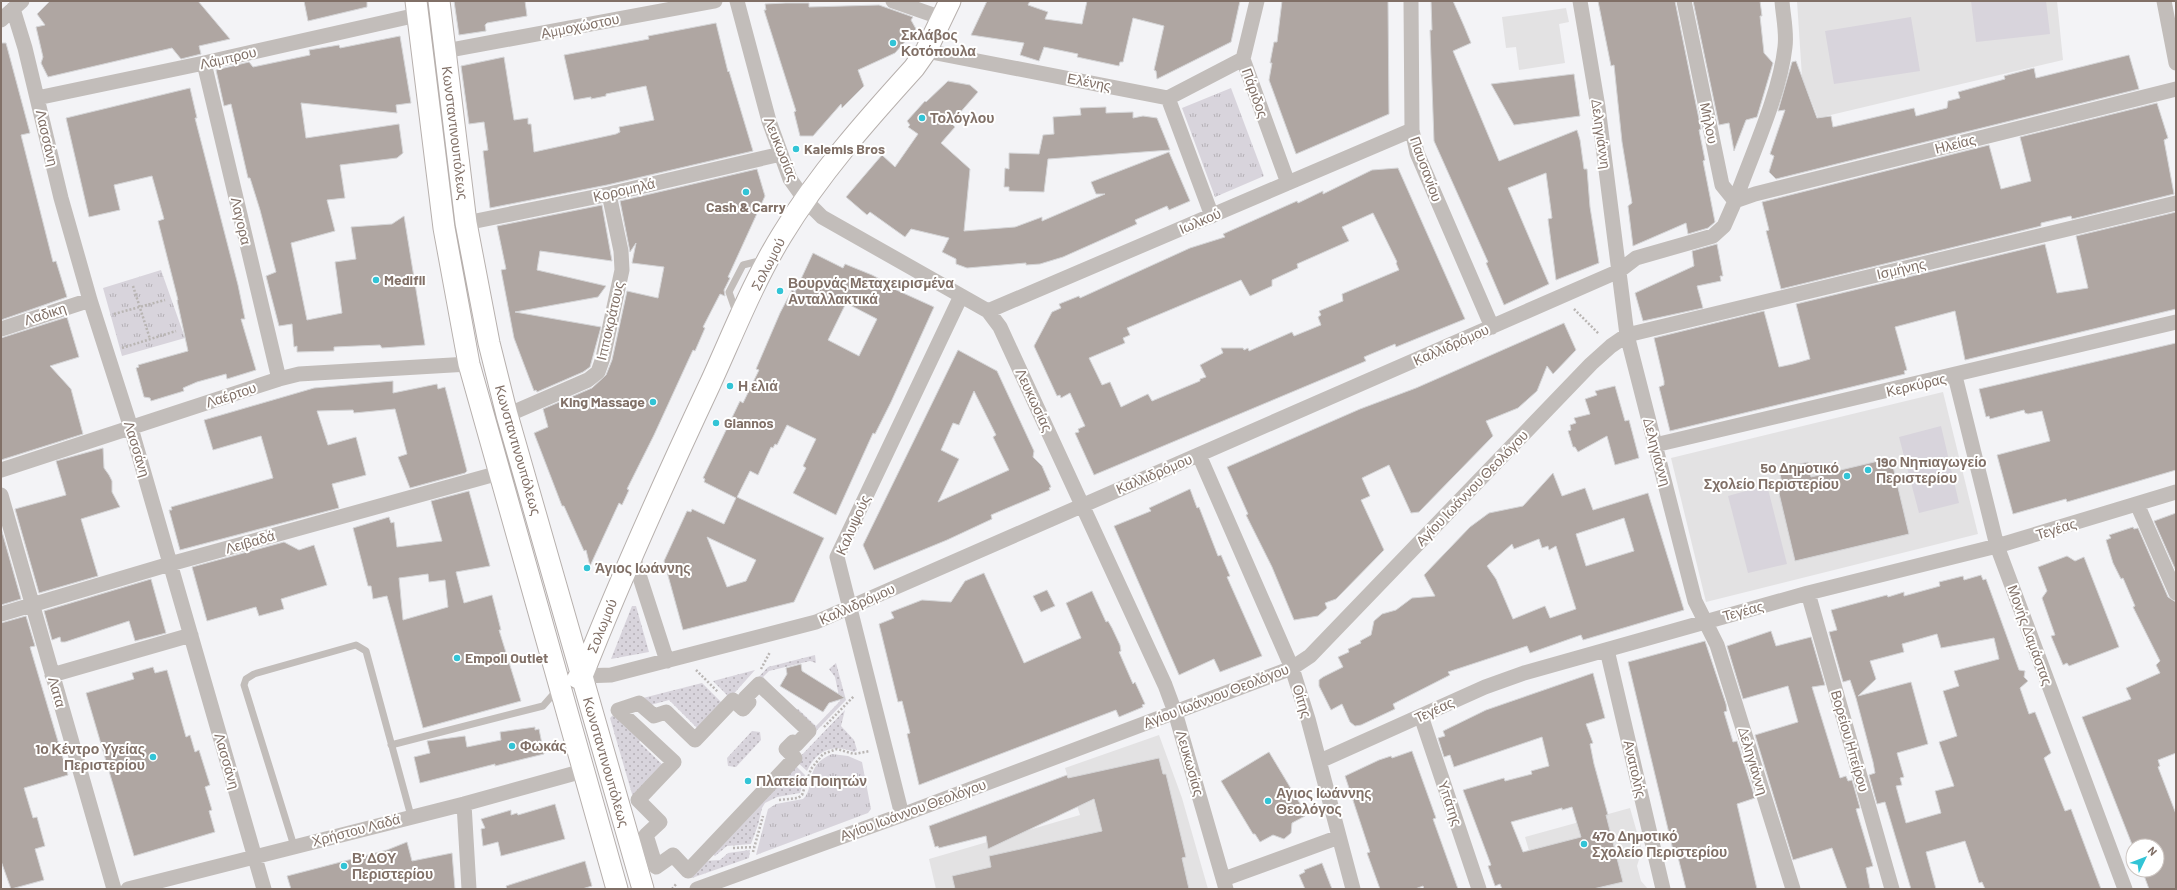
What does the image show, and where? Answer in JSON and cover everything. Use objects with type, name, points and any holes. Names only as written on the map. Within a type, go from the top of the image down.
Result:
[{"type":"main road","name":"Κωνσταντινουπόλεως","points":[[439,1],[466,223],[489,343],[507,415],[643,889]]},
{"type":"main road","name":"Κωνσταντινουπόλεως","points":[[416,8],[444,228],[469,364],[561,685],[617,889]]},
{"type":"main road","name":"Σολωμού","points":[[582,676],[633,556],[739,321],[769,259],[805,200],[831,164],[914,68],[926,51],[946,10]]},
{"type":"main road","points":[[561,685],[582,676]]},
{"type":"street","name":"Αμμοχώστου","points":[[445,51],[715,1]]},
{"type":"street","name":"Λευκωσίας","points":[[737,1],[769,121],[780,154],[790,178],[805,200],[822,216],[988,311],[1000,327],[1083,504],[1165,685],[1175,712],[1225,884]]},
{"type":"street","points":[[893,1],[946,10]]},
{"type":"street","name":"Πάριδος","points":[[1257,1],[1243,59],[1288,183]]},
{"type":"street","name":"Παυσανίου","points":[[1411,1],[1412,130],[1417,153],[1492,327]]},
{"type":"street","name":"Δεληγιάννη","points":[[1580,1],[1598,107],[1626,335],[1695,601],[1717,645],[1793,889]]},
{"type":"street","name":"Μήλου","points":[[1684,1],[1722,185],[1735,201]]},
{"type":"street","points":[[1735,201],[1782,68],[1786,46],[1782,1]]},
{"type":"street","points":[[2164,1],[2176,63]]},
{"type":"street","points":[[1,20],[17,5]]},
{"type":"street","name":"Λασσάνη","points":[[17,5],[61,198],[90,300],[131,428],[264,889]]},
{"type":"street","name":"Λάμπρου","points":[[38,98],[204,63],[416,8]]},
{"type":"street","name":"Ελένης","points":[[926,51],[1168,98]]},
{"type":"street","points":[[1212,216],[1168,98],[1243,59]]},
{"type":"street","name":"Λαγορα","points":[[204,63],[278,379]]},
{"type":"street","name":"Ηλείας","points":[[1735,201],[1755,194],[2176,89]]},
{"type":"street","name":"Ιωλκού","points":[[988,311],[1412,130]]},
{"type":"street","name":"Κορομηλά","points":[[466,223],[609,194],[780,154]]},
{"type":"street","name":"Ιπποκράτους","points":[[507,415],[588,380],[598,372],[603,358],[622,270],[621,251],[609,194]]},
{"type":"street","name":"Καλλιδρόμου","points":[[582,676],[611,675],[816,622],[1619,271],[1636,258],[1713,236],[1724,226],[1735,201]]},
{"type":"street","name":"Ισμήνης","points":[[1626,335],[2176,204]]},
{"type":"street","name":"Καλυψούς","points":[[902,815],[851,607],[837,557],[961,296]]},
{"type":"street","name":"Λαδικη","points":[[1,329],[90,300]]},
{"type":"street","name":"Κερκύρας","points":[[1655,445],[1954,376],[2176,322]]},
{"type":"street","name":"Αγίου Ιωάννου Θεολόγου","points":[[697,889],[902,815],[1292,668],[1310,656],[1610,346],[1626,335]]},
{"type":"street","name":"Λαέρτου","points":[[1,470],[278,379],[299,374],[469,364]]},
{"type":"street","name":"Μονής Δαμάστας","points":[[1954,376],[1997,546],[2125,889]]},
{"type":"street","name":"Οίτης","points":[[1199,455],[1292,668],[1320,761],[1353,889]]},
{"type":"street","name":"Λειβαδά","points":[[1,614],[170,564],[499,473]]},
{"type":"street","name":"Τεγέας","points":[[1320,761],[1505,679],[1705,621],[1997,546],[2176,492]]},
{"type":"street","name":"Λατα","points":[[1,495],[114,889]]},
{"type":"street","points":[[2137,504],[2176,593]]},
{"type":"street","points":[[633,556],[667,661]]},
{"type":"street","name":"Βορείου Ηπείρου","points":[[1808,594],[1892,889]]},
{"type":"street","points":[[52,674],[191,635]]},
{"type":"street","name":"Ανατολής","points":[[1607,650],[1663,889]]},
{"type":"street","points":[[759,684],[809,731],[796,745],[793,742],[786,749],[795,758],[688,871],[673,855],[656,866],[646,835],[660,822],[638,800],[674,762],[618,710],[639,703],[654,716],[666,712],[695,740],[730,704],[733,700],[743,709],[749,702],[746,698],[759,684]]},
{"type":"street","name":"Υπάτης","points":[[1421,716],[1479,889]]},
{"type":"street","name":"Χρήστου Λαδά","points":[[128,889],[411,816],[464,804],[584,771]]},
{"type":"street","points":[[464,804],[469,889]]},
{"type":"street","points":[[1225,884],[1339,837]]},
{"type":"lane","points":[[294,846],[244,685],[246,679],[254,674],[356,645],[366,651],[411,816]]},
{"type":"lane","points":[[391,745],[543,706],[561,685]]},
{"type":"path","points":[[133,286],[150,339]]},
{"type":"path","points":[[1561,296],[1610,346]]},
{"type":"path","points":[[114,314],[164,300]]},
{"type":"path","points":[[107,353],[176,331]]},
{"type":"path","points":[[683,657],[730,704]]},
{"type":"path","points":[[821,731],[869,679]]},
{"type":"path","points":[[777,800],[798,798],[802,795],[811,769],[818,760],[831,750],[837,749],[854,754],[886,747]]},
{"type":"path","points":[[757,867],[753,852],[764,812]]},
{"type":"shaded area","points":[[1797,1],[2057,1],[2063,60],[1818,118],[1802,77]]},
{"type":"shaded area","points":[[1566,8],[1569,22],[1559,24],[1565,63],[1519,70],[1516,47],[1506,48],[1502,17]]},
{"type":"shaded area","points":[[1943,392],[1978,534],[1706,602],[1671,458]]},
{"type":"shaded area","points":[[1159,735],[1182,798],[1208,889],[936,889],[929,859],[1080,815],[1065,768]]},
{"type":"shaded area","name":"47ο Δημοτικό Σχολείο Περιστερίου","points":[[1630,808],[1642,850],[1637,866],[1641,881],[1648,889],[1540,889],[1525,837]]},
{"type":"green space","points":[[1971,1],[2046,1],[2050,34],[1976,42]]},
{"type":"green space","points":[[1911,17],[1920,71],[1834,84],[1825,31]]},
{"type":"green space","points":[[1231,88],[1264,176],[1215,197],[1182,108]]},
{"type":"green space","points":[[161,270],[185,338],[122,356],[103,288]]},
{"type":"green space","points":[[1941,426],[1959,503],[1919,513],[1899,437]]},
{"type":"green space","points":[[1767,485],[1787,564],[1748,573],[1728,496]]},
{"type":"green space","points":[[632,606],[636,606],[649,652],[611,659]]},
{"type":"green space","points":[[815,655],[816,663],[810,661],[769,671],[763,677],[776,690],[772,694],[759,681],[736,701],[768,667]]},
{"type":"green space","points":[[836,663],[846,700],[793,755],[812,731],[794,713],[798,709],[816,726],[840,701],[835,677],[829,669]]},
{"type":"green space","points":[[755,670],[730,698],[713,681]]},
{"type":"green space","points":[[702,683],[724,705],[699,730],[669,700],[647,706],[639,699]]},
{"type":"green space","points":[[845,710],[841,726],[854,740],[857,750],[854,752],[839,748],[826,750],[815,758],[807,771],[796,761]]},
{"type":"green space","points":[[617,711],[644,737],[639,742],[666,768],[634,801],[610,718]]},
{"type":"green space","points":[[752,731],[760,732],[761,740],[736,767],[728,766],[727,758]]},
{"type":"green space","points":[[832,754],[848,756],[862,762],[871,809],[868,813],[756,855],[768,809],[776,804],[803,799],[809,789],[817,764]]},
{"type":"green space","points":[[794,764],[805,775],[800,793],[777,797],[765,803],[762,808],[751,844],[727,846],[715,856],[709,852]]},
{"type":"green space","points":[[750,850],[749,858],[692,878],[688,875],[702,861],[720,860],[728,853]]},
{"type":"building","points":[[50,1],[198,1],[230,39],[199,46],[201,54],[181,59],[172,48],[48,77],[41,63],[43,57],[36,27],[45,25],[37,14]]},
{"type":"building","points":[[304,1],[367,1],[367,7],[308,21]]},
{"type":"building","points":[[454,1],[525,1],[527,16],[487,23],[485,25],[486,31],[459,35]]},
{"type":"building","points":[[987,1],[1030,1],[1028,5],[1048,12],[1045,19],[1082,24],[1087,1],[1240,1],[1231,42],[1157,79],[1156,71],[1154,70],[1164,26],[1133,18],[1123,62],[1120,62],[1119,66],[1077,57],[1078,54],[1044,47],[1039,61],[1020,55],[1024,43],[971,35]]},
{"type":"building","points":[[1282,1],[1388,1],[1389,114],[1296,154],[1269,80],[1272,63],[1270,63],[1274,42],[1277,42]]},
{"type":"building","points":[[1431,1],[1453,1],[1464,26],[1471,43],[1453,51],[1499,161],[1577,130],[1584,169],[1587,169],[1590,207],[1599,263],[1556,280],[1548,219],[1552,218],[1546,173],[1508,188],[1549,284],[1504,305],[1486,263],[1488,262],[1434,141],[1430,30],[1432,30]]},
{"type":"building","points":[[1598,1],[1675,1],[1701,129],[1699,130],[1705,160],[1703,161],[1715,222],[1708,228],[1688,234],[1686,223],[1633,246],[1628,206],[1632,203],[1622,142],[1614,65],[1611,66]]},
{"type":"building","points":[[1693,1],[1760,1],[1764,53],[1773,63],[1757,117],[1746,120],[1734,151],[1729,123],[1719,125]]},
{"type":"building","points":[[809,3],[809,7],[879,5],[913,17],[911,20],[916,29],[895,53],[858,70],[864,86],[842,108],[841,104],[813,136],[800,136],[794,112],[796,111],[764,10],[766,10],[765,4]]},
{"type":"building","points":[[716,23],[728,72],[729,71],[753,151],[607,185],[490,208],[483,151],[488,150],[484,122],[469,124],[461,66],[504,57],[514,120],[528,118],[528,124],[531,124],[534,152],[616,134],[620,132],[619,127],[654,120],[646,86],[606,94],[606,96],[591,99],[591,97],[574,100],[564,55],[649,39],[648,36]]},
{"type":"building","points":[[400,36],[411,103],[396,105],[397,113],[301,103],[306,138],[399,124],[403,153],[397,158],[340,165],[345,198],[327,200],[335,231],[291,243],[307,320],[342,313],[335,262],[356,259],[351,227],[392,224],[404,216],[425,345],[382,348],[380,345],[334,347],[334,351],[297,352],[297,346],[294,347],[292,324],[279,326],[266,276],[276,272],[260,210],[250,178],[248,178],[231,104],[224,106],[216,70],[249,62],[253,67],[310,55],[309,50],[339,45],[340,48]]},
{"type":"building","points":[[1,43],[6,43],[30,133],[21,135],[53,262],[56,261],[67,297],[1,320]]},
{"type":"building","points":[[2129,55],[2139,89],[1776,179],[1769,172],[1774,156],[1770,154],[1785,110],[1778,111],[1792,62],[1796,61],[1817,118],[1831,116],[1833,127],[1914,108],[1916,116],[1947,108],[1948,101],[1960,98],[1958,92],[2005,79],[2004,76],[2034,68],[2036,78]]},
{"type":"building","points":[[1574,74],[1580,116],[1514,125],[1491,84]]},
{"type":"building","points":[[948,81],[970,85],[978,92],[951,123],[955,127],[941,143],[970,169],[964,231],[1015,227],[1042,217],[1042,221],[1105,194],[1096,194],[1091,182],[1169,152],[1190,201],[1169,210],[1167,206],[1135,220],[1137,224],[1063,257],[1040,264],[1026,265],[1026,263],[967,268],[956,264],[956,259],[942,252],[949,238],[911,229],[905,237],[870,212],[867,215],[846,197],[882,155],[895,167],[918,134],[908,127],[910,125],[907,121],[925,101],[926,102]]},
{"type":"building","points":[[190,88],[197,118],[195,118],[238,285],[245,319],[241,319],[256,370],[227,379],[226,374],[197,382],[183,388],[184,391],[151,401],[150,398],[144,397],[136,368],[139,367],[138,365],[188,351],[178,300],[158,221],[164,219],[152,176],[114,185],[120,210],[89,217],[66,118]]},
{"type":"building","points":[[2157,103],[2168,138],[2164,140],[2174,194],[2072,219],[2071,216],[2041,223],[2041,226],[1781,289],[1766,231],[1769,230],[1762,202],[1989,145],[2001,189],[2031,181],[2020,137]]},
{"type":"building","points":[[1106,107],[1106,113],[1133,112],[1133,118],[1143,116],[1157,118],[1170,150],[1048,159],[1044,192],[1009,191],[1009,187],[1004,187],[1005,168],[1009,169],[1009,153],[1039,154],[1043,135],[1054,134],[1053,117],[1081,115],[1080,108]]},
{"type":"building","points":[[1398,168],[1465,319],[1396,347],[1395,344],[1364,357],[1366,361],[1094,475],[1075,433],[1079,432],[1078,429],[1085,426],[1070,393],[1061,398],[1060,395],[1057,396],[1034,346],[1052,312],[1061,308],[1059,304],[1079,296],[1080,298],[1190,248],[1225,237],[1223,234],[1297,201],[1298,203],[1323,191],[1323,194],[1372,170]],"holes":[[[1373,213],[1397,262],[1396,263],[1399,270],[1342,294],[1343,301],[1319,311],[1321,315],[1318,317],[1321,325],[1294,336],[1292,332],[1249,351],[1248,348],[1244,350],[1243,348],[1221,348],[1223,353],[1200,365],[1206,377],[1200,379],[1200,381],[1152,401],[1148,394],[1121,407],[1110,382],[1102,385],[1089,358],[1125,343],[1123,338],[1130,335],[1127,328],[1241,280],[1250,296],[1272,286],[1272,280],[1298,268],[1297,264],[1349,241],[1342,227]]]},
{"type":"building","points":[[757,169],[765,196],[728,277],[730,278],[724,290],[725,296],[720,294],[703,327],[705,328],[695,351],[693,350],[654,435],[627,489],[629,490],[622,505],[619,503],[590,566],[586,550],[584,551],[564,506],[562,506],[534,433],[548,427],[543,409],[592,388],[606,375],[612,360],[627,291],[658,298],[664,267],[632,263],[636,243],[630,252],[620,201]]},
{"type":"building","points":[[602,205],[612,261],[540,251],[537,270],[606,286],[598,297],[515,312],[601,327],[590,367],[583,372],[537,392],[536,390],[534,391],[514,338],[501,270],[506,269],[497,226]]},
{"type":"building","points":[[2176,212],[2176,309],[1965,360],[1955,311],[1895,327],[1907,370],[1904,371],[1905,374],[1670,431],[1659,387],[1664,385],[1664,381],[1654,338],[1764,311],[1779,367],[1793,364],[1810,359],[1796,304],[2045,244],[2057,293],[2088,288],[2076,236]]},
{"type":"building","points":[[1717,244],[1723,276],[1720,276],[1721,281],[1697,286],[1703,308],[1643,321],[1635,293],[1694,266],[1692,251]]},
{"type":"building","points":[[813,253],[843,268],[845,264],[872,275],[893,286],[892,288],[934,307],[891,402],[875,434],[873,433],[836,515],[793,493],[806,468],[803,466],[816,439],[787,425],[777,445],[775,444],[773,448],[771,447],[758,475],[750,471],[737,497],[824,538],[794,602],[683,630],[664,561],[687,511],[691,512],[692,509],[724,524],[736,498],[704,482],[705,479],[703,478],[740,401],[743,403],[759,370],[756,369],[780,313],[792,290],[795,292]],"holes":[[[846,303],[877,319],[859,356],[828,340]],[[707,537],[756,560],[746,581],[727,587]]]},
{"type":"building","points":[[67,317],[79,357],[50,366],[71,389],[83,434],[1,460],[1,338]]},
{"type":"building","points":[[1564,323],[1576,350],[1553,374],[1547,366],[1537,391],[1518,408],[1486,421],[1493,436],[1419,512],[1411,513],[1389,465],[1362,478],[1370,496],[1361,500],[1384,550],[1336,599],[1325,603],[1327,608],[1318,616],[1294,620],[1272,567],[1246,515],[1248,514],[1227,467],[1360,409],[1416,388]]},
{"type":"building","points":[[2176,343],[2176,470],[2067,502],[2066,499],[2013,514],[1997,455],[2050,441],[2042,411],[2028,414],[2025,413],[2024,410],[1990,419],[1989,416],[1986,417],[1979,389]]},
{"type":"building","points":[[958,350],[997,371],[1034,451],[1033,457],[1042,466],[1051,487],[1049,488],[1050,490],[991,515],[992,519],[947,540],[874,570],[863,545]],"holes":[[[974,391],[996,435],[993,437],[1009,470],[938,502],[959,459],[941,450],[953,423],[959,425]]]},
{"type":"building","points":[[393,381],[393,393],[437,384],[438,389],[445,387],[467,471],[465,473],[410,488],[398,457],[407,454],[395,409],[354,413],[353,410],[317,411],[328,445],[356,437],[366,475],[332,484],[339,508],[180,550],[169,510],[172,510],[171,507],[273,478],[261,436],[213,450],[204,420],[314,388]]},
{"type":"building","points":[[1615,386],[1625,421],[1629,420],[1639,458],[1615,465],[1607,436],[1578,452],[1575,447],[1573,447],[1568,431],[1571,430],[1570,425],[1576,423],[1574,418],[1590,414],[1585,399],[1597,395],[1595,391]]},
{"type":"building","points":[[103,448],[104,468],[112,481],[112,492],[120,507],[81,519],[98,576],[39,593],[15,509],[66,495],[56,461]]},
{"type":"building","points":[[1891,458],[1909,534],[1795,561],[1777,485],[1782,484],[1779,469],[1808,462],[1811,477]]},
{"type":"building","points":[[1553,473],[1562,496],[1585,488],[1593,510],[1648,493],[1684,610],[1583,640],[1581,635],[1530,653],[1527,646],[1448,672],[1450,675],[1393,704],[1395,709],[1361,725],[1355,726],[1350,722],[1342,704],[1331,710],[1319,686],[1319,680],[1343,667],[1338,657],[1349,652],[1348,649],[1361,643],[1360,641],[1371,635],[1374,621],[1382,614],[1396,610],[1412,598],[1435,596],[1424,575],[1470,527],[1489,513],[1523,506]],"holes":[[[1624,518],[1634,551],[1586,566],[1576,534]],[[1539,539],[1542,548],[1548,546],[1549,550],[1556,546],[1576,609],[1550,618],[1545,606],[1513,619],[1496,579],[1487,566],[1512,544],[1514,549]]]},
{"type":"building","points":[[1190,489],[1197,508],[1199,507],[1218,556],[1221,555],[1230,576],[1227,577],[1262,656],[1220,672],[1214,659],[1179,675],[1114,526],[1151,511],[1149,508]]},
{"type":"building","points":[[469,491],[490,566],[456,572],[464,603],[492,595],[501,630],[499,630],[521,701],[423,728],[387,596],[373,599],[371,586],[368,586],[353,528],[389,517],[391,523],[394,522],[397,547],[442,541],[431,501]],"holes":[[[428,574],[429,582],[445,580],[448,607],[403,620],[399,578]]]},
{"type":"building","points":[[2176,513],[2176,571],[2154,521]]},
{"type":"building","points":[[2133,527],[2134,529],[2138,528],[2168,597],[2176,602],[2176,753],[2158,760],[2160,766],[2158,767],[2176,814],[2176,889],[2149,889],[2145,878],[2165,878],[2165,838],[2129,838],[2082,717],[2131,699],[2126,688],[2160,673],[2156,665],[2160,661],[2133,607],[2135,606],[2123,578],[2121,579],[2113,563],[2106,540],[2111,538],[2109,535]]},
{"type":"building","points":[[1,528],[21,599],[1,605]]},
{"type":"building","points":[[284,542],[299,550],[314,545],[327,585],[281,599],[284,609],[259,616],[256,607],[207,621],[192,567]]},
{"type":"building","points":[[2067,556],[2075,561],[2084,557],[2119,647],[2069,666],[2067,663],[2063,665],[2051,636],[2055,635],[2042,598],[2047,591],[2038,567]]},
{"type":"building","points":[[984,573],[1024,663],[1081,638],[1066,603],[1092,591],[1106,622],[1108,621],[1120,645],[1121,651],[1119,652],[1133,684],[1135,682],[1145,704],[1142,705],[1143,707],[1119,717],[1116,710],[919,785],[907,734],[910,733],[902,701],[898,702],[879,624],[894,618],[891,612],[922,600],[951,602],[965,581]]},
{"type":"building","points":[[1981,575],[1983,580],[1986,579],[2019,670],[2025,671],[2024,677],[2028,681],[2020,688],[2029,714],[2035,712],[2051,753],[2044,758],[2065,811],[2071,809],[2101,889],[1985,889],[1982,882],[1979,883],[1965,841],[1926,852],[1936,889],[1911,889],[1885,802],[1877,804],[1869,775],[1875,773],[1873,762],[1856,698],[1850,680],[1843,682],[1829,632],[1837,630],[1831,610],[1887,595],[1888,597],[1904,592],[1904,596],[1940,586],[1939,582],[1963,576],[1964,580]],"holes":[[[1937,634],[1941,648],[1994,638],[1999,659],[1954,671],[1959,686],[1943,691],[1957,736],[1939,742],[1954,786],[1935,791],[1941,813],[1906,823],[1896,786],[1902,785],[1900,778],[1904,777],[1897,753],[1928,744],[1911,682],[1858,696],[1876,679],[1870,661],[1904,652],[1902,644]]]},
{"type":"building","points":[[151,579],[166,633],[135,641],[129,621],[65,642],[61,642],[60,637],[52,640],[44,611]]},
{"type":"building","points":[[1047,590],[1055,606],[1041,612],[1033,596]]},
{"type":"building","points":[[26,616],[35,646],[30,647],[68,775],[24,788],[33,818],[37,817],[45,846],[35,849],[44,880],[11,889],[1,861],[1,623]]},
{"type":"building","points":[[1771,631],[1776,646],[1811,637],[1825,685],[1812,687],[1840,778],[1846,776],[1848,781],[1852,780],[1860,808],[1856,809],[1873,866],[1866,868],[1870,889],[1847,889],[1832,848],[1793,860],[1755,735],[1798,722],[1788,686],[1743,699],[1727,646]]},
{"type":"building","points":[[1705,641],[1726,704],[1727,711],[1724,712],[1733,742],[1737,741],[1755,798],[1737,804],[1757,889],[1686,889],[1676,849],[1673,850],[1628,662]]},
{"type":"building","points":[[801,664],[802,671],[845,698],[829,703],[823,712],[780,686],[787,674],[786,668]]},
{"type":"building","name":"1ο Κέντρο Υγείας Περιστερίου","points":[[153,667],[155,673],[167,670],[186,737],[190,735],[195,752],[199,750],[210,785],[205,787],[212,810],[209,811],[215,832],[134,856],[86,693],[134,679],[132,673]]},
{"type":"building","points":[[1593,673],[1605,718],[1586,724],[1593,743],[1590,744],[1594,764],[1608,815],[1606,815],[1623,882],[1593,889],[1502,889],[1500,884],[1495,886],[1488,866],[1491,865],[1463,790],[1504,778],[1505,781],[1532,774],[1531,771],[1549,766],[1542,737],[1454,767],[1450,755],[1444,757],[1438,738],[1445,736],[1443,731],[1486,710]],"holes":[[[1572,807],[1581,837],[1523,852],[1511,822],[1562,808],[1562,810]]]},
{"type":"building","points":[[535,727],[535,730],[539,729],[544,754],[495,766],[495,764],[420,783],[414,757],[430,753],[427,741],[465,736],[467,747],[501,740],[500,732]]},
{"type":"building","points":[[1412,751],[1436,818],[1433,819],[1458,889],[1424,889],[1423,886],[1415,889],[1380,889],[1367,853],[1370,852],[1345,776],[1379,760],[1391,756],[1392,758]]},
{"type":"building","name":"Αγιος Ιωάννης Θεολόγος","points":[[1269,752],[1302,807],[1300,808],[1305,816],[1292,823],[1291,833],[1284,839],[1273,835],[1260,842],[1255,834],[1253,834],[1221,781]]},
{"type":"building","points":[[1159,758],[1163,774],[1166,774],[1186,857],[1182,858],[1189,889],[955,889],[952,876],[991,867],[989,856],[1102,831],[1094,799],[988,849],[986,836],[939,848],[938,846],[935,847],[929,826],[1067,775],[1068,778]]},
{"type":"building","points":[[555,804],[565,839],[501,856],[498,842],[483,846],[481,829],[485,828],[481,819],[511,810],[511,815],[517,813],[518,815]]},
{"type":"building","points":[[407,842],[412,861],[452,853],[455,889],[291,889],[287,876],[387,850]]},
{"type":"building","points":[[585,861],[592,886],[582,889],[507,889],[506,886]]},
{"type":"building","points":[[1322,863],[1332,889],[1305,889],[1299,875],[1305,872],[1304,870]]},
{"type":"place","name":"Σκλάβος Κοτόπουλα","points":[[893,43]]},
{"type":"place","name":"Τολόγλου","points":[[922,118]]},
{"type":"place","name":"Kalemis Bros","points":[[796,149]]},
{"type":"place","name":"Cash & Carry","points":[[746,192]]},
{"type":"place","name":"Medifil","points":[[376,280]]},
{"type":"place","name":"Βουρνάς Μεταχειρισμένα Ανταλλακτικά","points":[[780,291]]},
{"type":"place","name":"Η ελιά","points":[[730,386]]},
{"type":"place","name":"King Massage","points":[[653,402]]},
{"type":"place","name":"Giannos","points":[[716,423]]},
{"type":"place","name":"19ο Νηπιαγωγείο Περιστερίου","points":[[1868,470]]},
{"type":"place","name":"5ο Δημοτικό Σχολείο Περιστερίου","points":[[1847,476]]},
{"type":"place","name":"Άγιος Ιωάννης","points":[[587,568]]},
{"type":"place","name":"Empoli Outlet","points":[[457,658]]},
{"type":"place","name":"Φωκάς","points":[[512,746]]},
{"type":"place","name":"1ο Κέντρο Υγείας Περιστερίου","points":[[153,757]]},
{"type":"place","name":"Πλατεία Ποιητών","points":[[748,781]]},
{"type":"place","name":"Αγιος Ιωάννης Θεολόγος","points":[[1268,801]]},
{"type":"place","name":"47ο Δημοτικό Σχολείο Περιστερίου","points":[[1584,844]]},
{"type":"place","name":"Β' ΔΟΥ Περιστερίου","points":[[344,866]]}]
